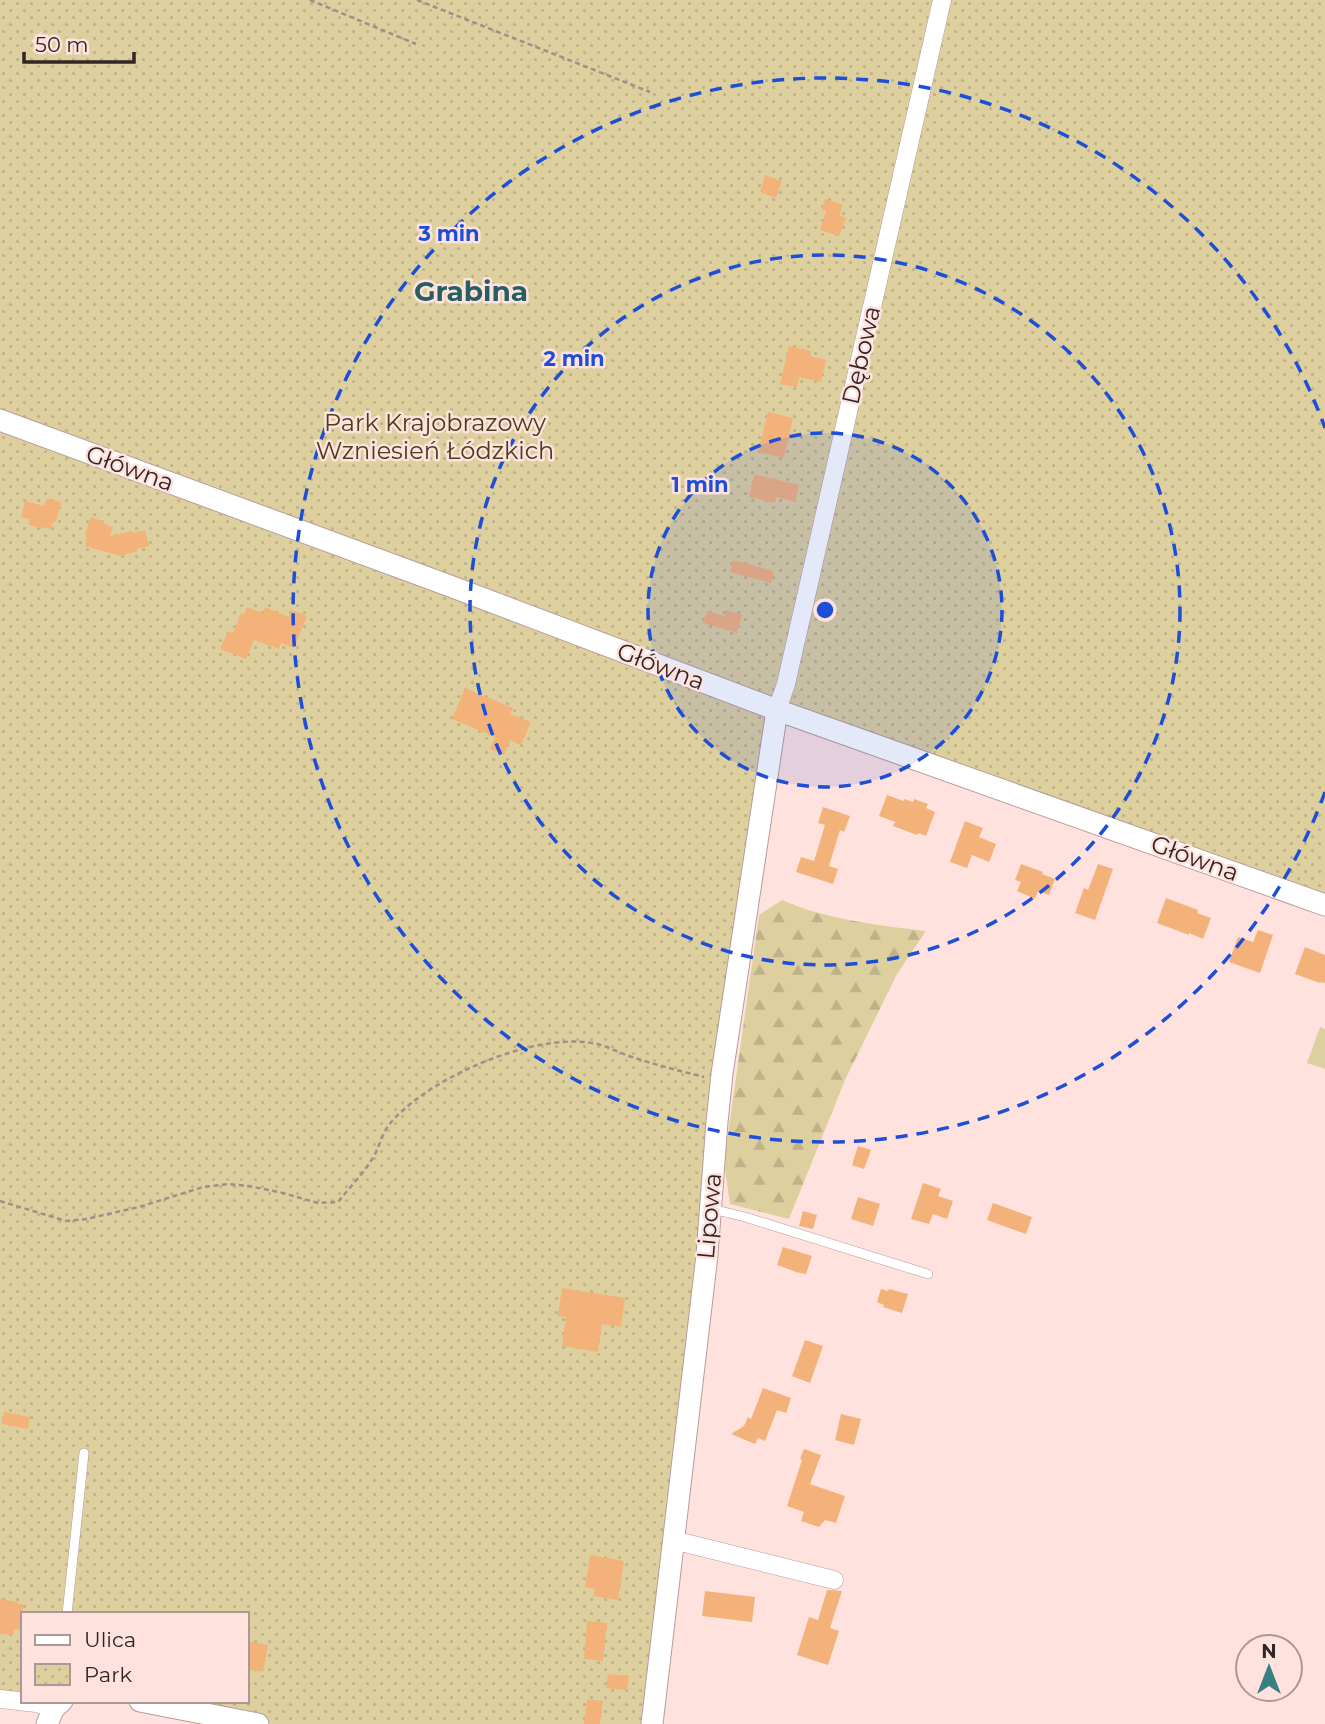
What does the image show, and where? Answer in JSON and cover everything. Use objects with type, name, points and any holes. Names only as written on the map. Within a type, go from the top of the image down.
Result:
[{"type":"street","name":"Dębowa","points":[[777,710],[786,684],[942,0]]},
{"type":"street","name":"Główna","points":[[0,420],[777,710],[1325,905]]},
{"type":"street","name":"Lipowa","points":[[652,1724],[707,1255],[722,1074],[777,710]]},
{"type":"street","points":[[673,1540],[834,1580]]},
{"type":"street","points":[[0,1699],[21,1701]]},
{"type":"street","points":[[36,1703],[58,1707]]},
{"type":"street","points":[[150,1703],[258,1724]]},
{"type":"lane","points":[[710,1208],[928,1274]]},
{"type":"lane","points":[[68,1612],[84,1452]]},
{"type":"path","points":[[310,0],[416,44]]},
{"type":"path","points":[[417,0],[650,92]]},
{"type":"path","points":[[0,1201],[65,1221],[86,1220],[203,1187],[228,1184],[283,1193],[318,1203],[338,1202],[374,1155],[384,1129],[414,1101],[476,1065],[505,1054],[532,1047],[578,1041],[705,1077],[722,1074]]},
{"type":"green space","name":"Park Krajobrazowy Wzniesień Łódzkich","points":[[0,0],[1325,0],[1325,914],[773,711],[651,1724],[236,1724],[142,1703],[248,1703],[248,1612],[21,1612],[21,1701],[0,1698]]},
{"type":"green space","points":[[782,900],[835,917],[926,931],[897,974],[845,1080],[789,1219],[730,1204],[724,1162],[759,915]]},
{"type":"green space","points":[[1320,1027],[1325,1029],[1325,1069],[1307,1063]]},
{"type":"building","points":[[765,175],[782,181],[776,198],[760,192]]},
{"type":"building","points":[[825,199],[843,205],[839,215],[846,218],[839,236],[820,230],[826,211],[822,210]]},
{"type":"building","points":[[789,346],[811,351],[810,356],[826,360],[821,382],[799,377],[797,387],[780,384]]},
{"type":"building","points":[[768,412],[793,418],[784,458],[758,452]]},
{"type":"building","points":[[754,474],[799,485],[795,502],[776,497],[775,503],[749,497]]},
{"type":"building","points":[[47,498],[61,502],[56,522],[53,522],[51,529],[29,525],[30,519],[21,517],[25,501],[44,506]]},
{"type":"building","points":[[91,517],[113,527],[110,536],[145,530],[149,546],[120,556],[85,546],[85,535]]},
{"type":"building","points":[[733,560],[774,571],[771,583],[730,572]]},
{"type":"building","points":[[247,607],[263,613],[265,607],[289,617],[292,610],[307,616],[294,648],[281,643],[279,649],[254,640],[246,659],[220,649],[228,631],[233,633],[241,613],[244,614]]},
{"type":"building","points":[[727,610],[742,615],[737,633],[703,623],[707,611],[725,616]]},
{"type":"building","points":[[465,688],[513,708],[510,714],[531,722],[521,745],[510,740],[504,755],[490,749],[495,737],[452,719]]},
{"type":"building","points":[[887,795],[904,801],[913,802],[914,799],[928,804],[926,808],[935,812],[926,836],[893,826],[895,822],[879,816]]},
{"type":"building","points":[[823,807],[850,816],[844,832],[840,830],[829,866],[838,869],[833,884],[796,872],[801,857],[814,861],[825,825],[818,823]]},
{"type":"building","points":[[965,821],[983,828],[979,837],[996,844],[989,862],[972,855],[967,868],[950,862]]},
{"type":"building","points":[[1021,864],[1055,879],[1049,895],[1038,891],[1035,899],[1017,891],[1021,882],[1015,880]]},
{"type":"building","points":[[1098,864],[1113,869],[1095,920],[1075,913],[1084,888],[1088,890]]},
{"type":"building","points":[[1166,898],[1211,918],[1203,939],[1157,923]]},
{"type":"building","points":[[1258,930],[1273,935],[1260,973],[1229,962],[1238,937],[1253,942]]},
{"type":"building","points":[[1305,947],[1325,955],[1325,983],[1295,974]]},
{"type":"building","points":[[858,1146],[871,1150],[864,1169],[852,1165]]},
{"type":"building","points":[[923,1183],[941,1189],[938,1196],[953,1201],[947,1219],[933,1214],[929,1224],[911,1219]]},
{"type":"building","points":[[858,1197],[880,1204],[873,1226],[851,1219]]},
{"type":"building","points":[[993,1203],[1032,1217],[1026,1234],[987,1220]]},
{"type":"building","points":[[803,1211],[817,1215],[813,1229],[799,1226]]},
{"type":"building","points":[[783,1247],[812,1256],[806,1274],[777,1265]]},
{"type":"building","points":[[562,1288],[625,1298],[621,1327],[602,1324],[598,1352],[562,1346],[566,1317],[558,1316]]},
{"type":"building","points":[[881,1289],[908,1294],[902,1313],[883,1307],[884,1305],[877,1302]]},
{"type":"building","points":[[805,1340],[823,1346],[810,1383],[792,1376]]},
{"type":"building","points":[[763,1388],[791,1398],[786,1413],[777,1410],[765,1441],[758,1438],[755,1444],[731,1434],[744,1426],[748,1417],[751,1419]]},
{"type":"building","points":[[4,1412],[30,1417],[28,1429],[2,1424]]},
{"type":"building","points":[[841,1414],[861,1419],[854,1445],[835,1440]]},
{"type":"building","points":[[804,1449],[821,1455],[810,1484],[845,1496],[836,1523],[825,1520],[819,1527],[801,1521],[804,1512],[787,1506]]},
{"type":"building","points":[[590,1555],[624,1561],[618,1600],[593,1596],[595,1589],[585,1587]]},
{"type":"building","points":[[827,1590],[842,1591],[830,1628],[839,1631],[828,1665],[797,1655],[809,1617],[818,1620]]},
{"type":"building","points":[[705,1591],[755,1597],[752,1622],[702,1616]]},
{"type":"building","points":[[0,1599],[23,1604],[20,1630],[14,1629],[13,1635],[0,1634]]},
{"type":"building","points":[[587,1621],[607,1623],[603,1661],[584,1659]]},
{"type":"building","points":[[248,1641],[268,1645],[263,1672],[248,1669]]},
{"type":"building","points":[[608,1674],[629,1676],[627,1690],[606,1688]]},
{"type":"building","points":[[587,1699],[603,1701],[600,1724],[584,1724]]},
{"type":"district","name":"Grabina","points":[[471,291]]}]
